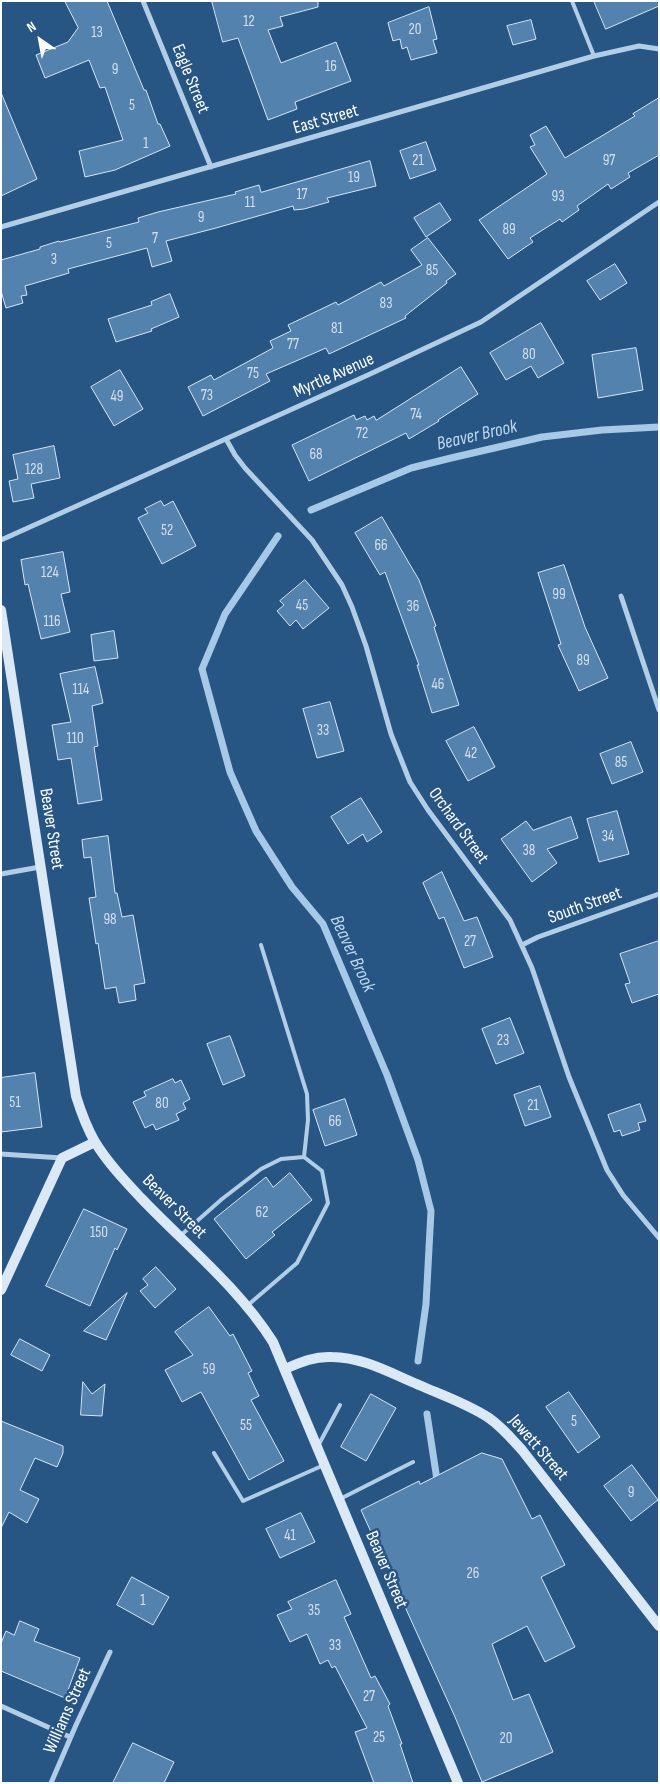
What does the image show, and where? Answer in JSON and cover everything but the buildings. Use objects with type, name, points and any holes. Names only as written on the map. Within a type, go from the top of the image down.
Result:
[{"type":"street","name":"Eagle Street","points":[[143,1],[211,167]]},
{"type":"street","name":"East Street","points":[[1,226],[594,56],[639,46],[659,49]]},
{"type":"street","name":"Myrtle Avenue","points":[[1,540],[377,371],[481,322],[659,202]]},
{"type":"street","name":"Orchard Street","points":[[226,439],[245,468],[312,540],[342,585],[360,630],[392,734],[410,782],[433,817],[510,920],[522,945],[569,1077],[607,1170],[623,1195],[659,1238]]},
{"type":"street","points":[[621,596],[659,710]]},
{"type":"street","name":"Beaver Street","points":[[1,610],[76,1096],[84,1120],[95,1142],[113,1168],[247,1306],[273,1342],[458,1783]]},
{"type":"street","points":[[1,874],[40,867]]},
{"type":"street","name":"South Street","points":[[522,945],[538,937],[659,894]]},
{"type":"street","points":[[1,1154],[62,1158],[95,1142]]},
{"type":"street","points":[[1,1290],[62,1158]]},
{"type":"street","name":"Jewett Street","points":[[285,1369],[314,1358],[352,1358],[431,1390],[489,1418],[503,1429],[522,1450],[659,1626]]},
{"type":"street","name":"Williams Street","points":[[51,1783],[110,1652]]},
{"type":"street","points":[[1,1706],[70,1738]]},
{"type":"lane","points":[[572,1],[594,56]]},
{"type":"lane","points":[[261,945],[307,1094],[308,1120],[304,1157]]},
{"type":"lane","points":[[180,1237],[222,1199],[261,1169],[281,1159],[304,1157],[322,1171],[328,1203],[297,1263],[247,1306]]},
{"type":"lane","points":[[317,1448],[340,1405]]},
{"type":"lane","points":[[214,1453],[243,1501],[324,1465]]},
{"type":"lane","points":[[338,1500],[413,1462]]},
{"type":"waterway","name":"Beaver Brook","points":[[311,510],[411,468],[451,458],[542,437],[602,430],[659,427]]},
{"type":"waterway","name":"Beaver Brook","points":[[278,536],[225,614],[202,669],[230,772],[256,831],[292,887],[323,924],[387,1075],[418,1160],[431,1211],[426,1304],[418,1361]]},
{"type":"waterway","name":"Beaver Brook","points":[[427,1414],[437,1480]]}]
